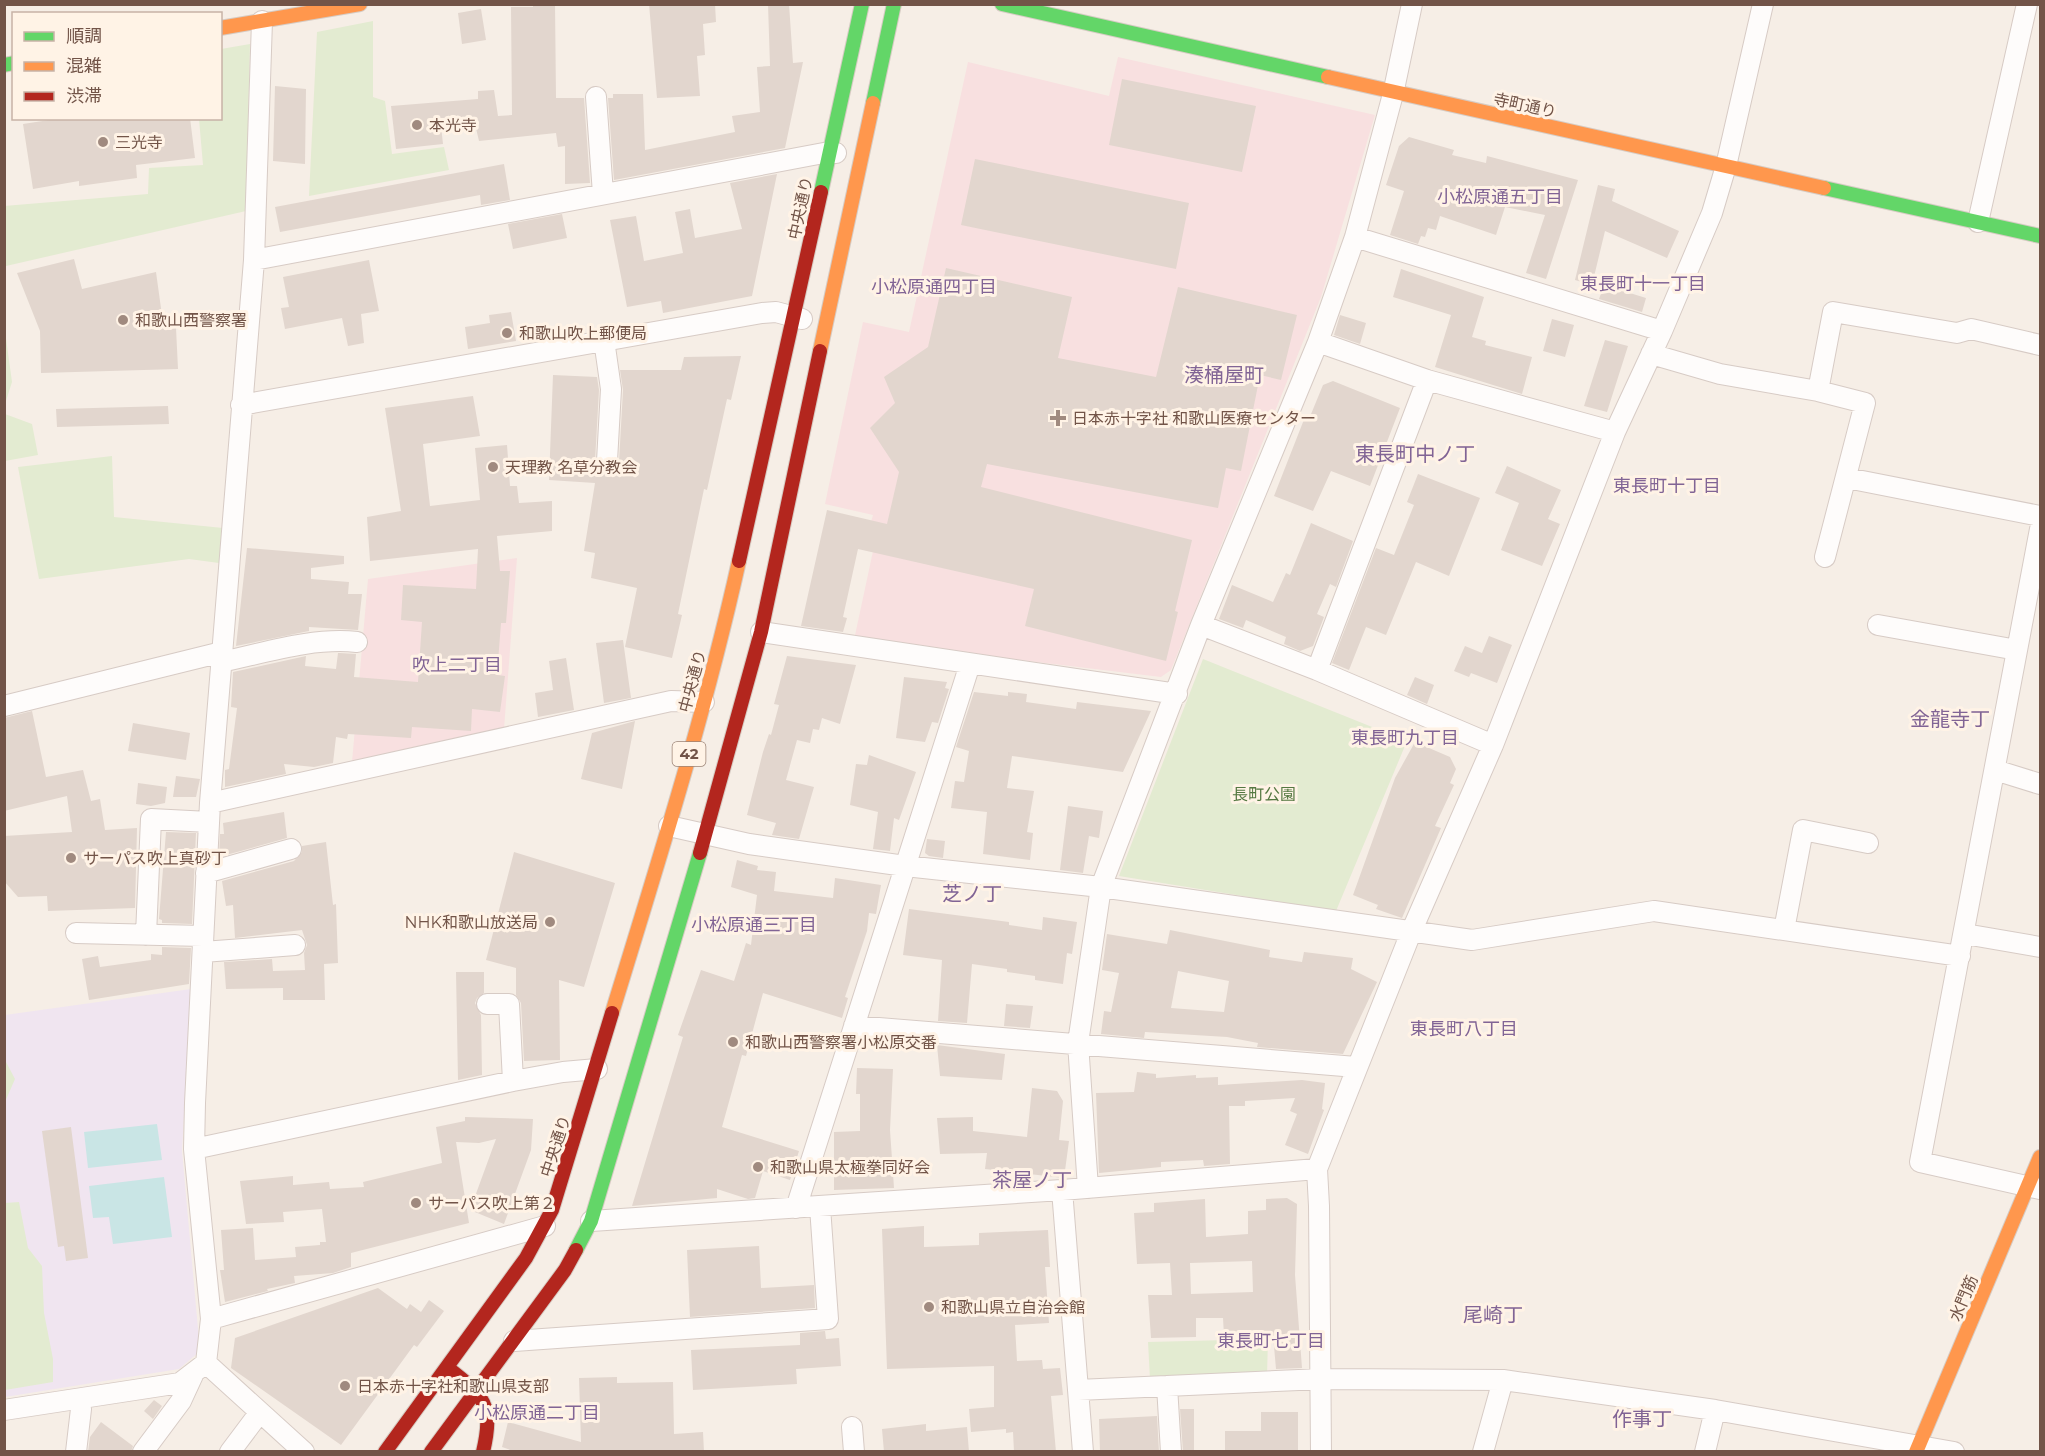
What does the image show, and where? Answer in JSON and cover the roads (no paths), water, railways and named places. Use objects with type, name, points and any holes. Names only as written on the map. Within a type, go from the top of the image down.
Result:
[{"type":"main road","points":[[222,28],[360,4]]},
{"type":"main road","name":"中央通り","points":[[385,1452],[526,1258],[545,1226],[597,1069],[669,826],[725,624],[862,4]]},
{"type":"main road","name":"42","points":[[431,1452],[565,1270],[591,1221],[706,834],[760,632],[894,4]]},
{"type":"main road","name":"寺町通り","points":[[1002,4],[1393,94],[2040,236]]},
{"type":"main road","name":"水門筋","points":[[1917,1449],[2034,1188],[2040,1157]]},
{"type":"main road","points":[[448,1368],[477,1390],[489,1408],[488,1434],[483,1452]]},
{"type":"street","points":[[1088,1188],[1078,1043],[1101,887],[1202,625],[1318,342],[1355,237],[1393,94],[1412,4]]},
{"type":"street","points":[[1322,1452],[1317,1169],[1412,930],[1493,745],[1615,432],[1662,332],[1712,213],[1726,166],[1763,4]]},
{"type":"street","points":[[1978,222],[2027,4]]},
{"type":"street","points":[[143,1452],[181,1401],[200,1369],[211,1319],[194,1149],[209,813],[254,260],[262,21]]},
{"type":"street","points":[[596,97],[603,194]]},
{"type":"street","points":[[254,260],[829,152],[860,158]]},
{"type":"street","points":[[1355,237],[1662,332]]},
{"type":"street","points":[[241,405],[762,313],[776,312],[824,324]]},
{"type":"street","points":[[1818,391],[1833,312],[1957,333],[1971,328],[2040,345]]},
{"type":"street","points":[[604,340],[611,389],[607,461]]},
{"type":"street","points":[[1318,342],[1427,380],[1615,432]]},
{"type":"street","points":[[1651,354],[1720,374],[1818,391],[1865,403],[1825,557]]},
{"type":"street","points":[[1317,670],[1427,380]]},
{"type":"street","points":[[1846,478],[2040,516]]},
{"type":"street","points":[[2034,1188],[1920,1162],[2018,651],[2035,593],[2040,529]]},
{"type":"street","points":[[1202,625],[1317,670],[1493,745]]},
{"type":"street","points":[[1878,625],[2018,651]]},
{"type":"street","points":[[760,632],[1177,694]]},
{"type":"street","points":[[4,705],[221,657],[342,640],[357,642]]},
{"type":"street","points":[[795,1208],[969,664]]},
{"type":"street","points":[[146,934],[151,819],[209,813],[671,701],[704,702]]},
{"type":"street","points":[[1995,770],[2040,784]]},
{"type":"street","points":[[669,826],[749,844],[905,866],[1101,887],[1472,940],[1654,911],[1960,956]]},
{"type":"street","points":[[1784,930],[1803,830],[1868,843]]},
{"type":"street","points":[[206,873],[291,849]]},
{"type":"street","points":[[76,933],[146,934],[203,944],[295,945]]},
{"type":"street","points":[[1965,933],[2040,947]]},
{"type":"street","points":[[487,1004],[509,1004],[513,1081]]},
{"type":"street","points":[[854,1026],[1356,1067]]},
{"type":"street","points":[[194,1149],[563,1071],[597,1069]]},
{"type":"street","points":[[591,1221],[1062,1190],[1317,1169]]},
{"type":"street","points":[[1062,1190],[1083,1452]]},
{"type":"street","points":[[514,1341],[828,1319],[820,1207]]},
{"type":"street","points":[[211,1319],[545,1226]]},
{"type":"street","points":[[4,1410],[180,1383],[200,1369]]},
{"type":"street","points":[[200,1369],[260,1412],[304,1452]]},
{"type":"street","points":[[1078,1390],[1322,1379],[1503,1380],[1715,1410],[1917,1449],[1954,1452]]},
{"type":"street","points":[[1483,1452],[1503,1380]]},
{"type":"street","points":[[1167,1386],[1171,1452]]},
{"type":"street","points":[[76,1452],[81,1409]]},
{"type":"street","points":[[1705,1452],[1715,1410]]},
{"type":"street","points":[[230,1452],[260,1412]]},
{"type":"street","points":[[852,1426],[854,1452]]},
{"type":"water","points":[[157,1124],[162,1160],[88,1168],[84,1132]]},
{"type":"water","points":[[164,1177],[172,1237],[113,1244],[109,1217],[93,1218],[89,1186]]},
{"type":"place","name":"本光寺","points":[[417,125]]},
{"type":"place","name":"三光寺","points":[[103,142]]},
{"type":"place","name":"和歌山西警察署","points":[[123,320]]},
{"type":"place","name":"和歌山吹上郵便局","points":[[507,333]]},
{"type":"place","name":"日本赤十字社 和歌山医療センター","points":[[1058,418]]},
{"type":"place","name":"天理教 名草分教会","points":[[493,467]]},
{"type":"place","name":"サーパス吹上真砂丁","points":[[71,858]]},
{"type":"place","name":"NHK和歌山放送局","points":[[550,922]]},
{"type":"place","name":"和歌山西警察署小松原交番","points":[[733,1042]]},
{"type":"place","name":"和歌山県太極拳同好会","points":[[758,1167]]},
{"type":"place","name":"サーパス吹上第２","points":[[416,1203]]},
{"type":"place","name":"和歌山県立自治会館","points":[[929,1307]]},
{"type":"place","name":"日本赤十字社和歌山県支部","points":[[345,1386]]},
{"type":"district","name":"小松原通五丁目","points":[[1500,197]]},
{"type":"district","name":"東長町十一丁目","points":[[1643,284]]},
{"type":"district","name":"小松原通四丁目","points":[[934,287]]},
{"type":"district","name":"湊桶屋町","points":[[1224,375]]},
{"type":"district","name":"東長町中ノ丁","points":[[1415,454]]},
{"type":"district","name":"東長町十丁目","points":[[1667,486]]},
{"type":"district","name":"吹上二丁目","points":[[457,665]]},
{"type":"district","name":"金龍寺丁","points":[[1950,719]]},
{"type":"district","name":"東長町九丁目","points":[[1405,738]]},
{"type":"district","name":"芝ノ丁","points":[[972,894]]},
{"type":"district","name":"小松原通三丁目","points":[[754,925]]},
{"type":"district","name":"東長町八丁目","points":[[1464,1029]]},
{"type":"district","name":"茶屋ノ丁","points":[[1032,1180]]},
{"type":"district","name":"尾崎丁","points":[[1493,1315]]},
{"type":"district","name":"東長町七丁目","points":[[1271,1341]]},
{"type":"district","name":"小松原通二丁目","points":[[537,1413]]},
{"type":"district","name":"作事丁","points":[[1642,1419]]},
{"type":"park label","name":"長町公園","points":[[1264,794]]}]
